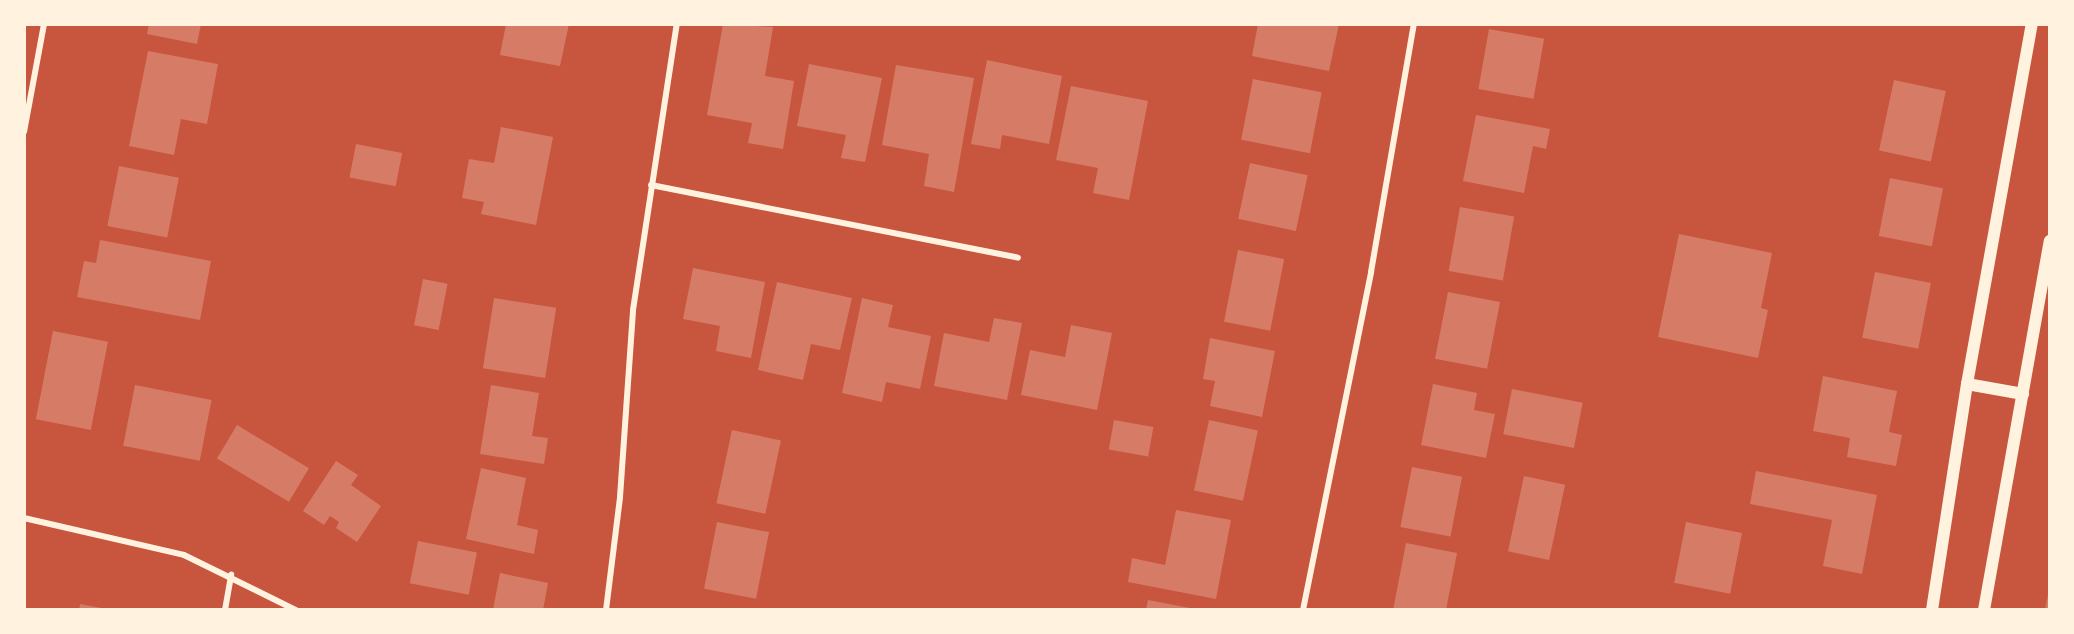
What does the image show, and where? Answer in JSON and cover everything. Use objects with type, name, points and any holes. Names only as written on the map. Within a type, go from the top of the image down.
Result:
[{"type":"main road","points":[[1932,610],[1967,384],[2032,24]]},
{"type":"main road","points":[[1983,610],[2050,241]]},
{"type":"main road","points":[[1967,384],[2023,394]]},
{"type":"street","points":[[24,132],[44,24]]},
{"type":"street","points":[[606,610],[620,497],[633,310],[677,24]]},
{"type":"street","points":[[1303,610],[1371,272],[1414,24]]},
{"type":"street","points":[[651,185],[1018,258]]},
{"type":"street","points":[[24,518],[184,555],[231,575],[296,610]]},
{"type":"street","points":[[225,610],[231,575]]},
{"type":"building","points":[[149,24],[201,24],[197,44],[147,34]]},
{"type":"building","points":[[506,24],[569,24],[560,66],[500,55]]},
{"type":"building","points":[[723,24],[773,27],[765,76],[794,81],[783,149],[748,143],[752,123],[707,115]]},
{"type":"building","points":[[1258,24],[1339,24],[1329,71],[1252,56]]},
{"type":"building","points":[[1489,29],[1544,39],[1534,99],[1478,89]]},
{"type":"building","points":[[148,51],[218,64],[207,124],[181,119],[174,155],[129,146]]},
{"type":"building","points":[[987,60],[1062,76],[1049,144],[1002,135],[1000,149],[971,144]]},
{"type":"building","points":[[809,64],[882,78],[865,162],[841,158],[846,135],[797,126]]},
{"type":"building","points":[[896,65],[974,78],[954,192],[924,186],[929,154],[882,145]]},
{"type":"building","points":[[1253,79],[1322,92],[1310,153],[1241,140]]},
{"type":"building","points":[[1894,80],[1946,91],[1931,161],[1879,150]]},
{"type":"building","points":[[1071,86],[1148,101],[1129,200],[1093,193],[1098,168],[1056,160]]},
{"type":"building","points":[[1476,115],[1550,129],[1546,149],[1533,146],[1524,193],[1463,181]]},
{"type":"building","points":[[501,127],[553,137],[536,225],[481,214],[484,202],[462,198],[469,159],[494,163]]},
{"type":"building","points":[[356,144],[402,153],[396,186],[350,177]]},
{"type":"building","points":[[1250,163],[1308,175],[1296,231],[1238,219]]},
{"type":"building","points":[[119,166],[179,178],[167,238],[107,226]]},
{"type":"building","points":[[1890,178],[1943,188],[1932,246],[1879,236]]},
{"type":"building","points":[[1460,207],[1514,217],[1503,281],[1449,271]]},
{"type":"building","points":[[1679,234],[1772,253],[1761,308],[1768,310],[1758,358],[1658,337]]},
{"type":"building","points":[[100,240],[211,261],[200,320],[77,297],[84,261],[96,263]]},
{"type":"building","points":[[1238,250],[1284,259],[1270,331],[1224,322]]},
{"type":"building","points":[[693,268],[765,282],[751,358],[716,351],[720,326],[683,319]]},
{"type":"building","points":[[1875,272],[1931,283],[1918,349],[1862,338]]},
{"type":"building","points":[[423,279],[448,284],[439,330],[414,325]]},
{"type":"building","points":[[777,282],[852,298],[840,350],[811,344],[803,380],[758,370]]},
{"type":"building","points":[[1448,292],[1500,302],[1487,369],[1435,359]]},
{"type":"building","points":[[494,298],[556,308],[545,378],[483,368]]},
{"type":"building","points":[[862,298],[893,305],[888,327],[931,336],[920,389],[886,382],[882,402],[842,393]]},
{"type":"building","points":[[994,318],[1022,323],[1007,400],[934,386],[944,333],[989,342]]},
{"type":"building","points":[[1071,325],[1112,333],[1097,410],[1021,395],[1030,350],[1065,357]]},
{"type":"building","points":[[53,331],[108,342],[91,430],[36,419]]},
{"type":"building","points":[[1210,338],[1275,351],[1262,417],[1210,406],[1215,381],[1203,379]]},
{"type":"building","points":[[1823,376],[1897,391],[1889,432],[1902,435],[1896,466],[1847,457],[1850,438],[1813,431]]},
{"type":"building","points":[[1433,384],[1477,393],[1474,410],[1495,414],[1486,458],[1421,445]]},
{"type":"building","points":[[135,385],[212,400],[200,461],[123,446]]},
{"type":"building","points":[[491,385],[539,393],[532,436],[548,438],[544,464],[480,454]]},
{"type":"building","points":[[1512,389],[1583,403],[1574,448],[1503,434]]},
{"type":"building","points":[[1114,420],[1153,427],[1148,456],[1109,450]]},
{"type":"building","points":[[1209,420],[1258,430],[1243,501],[1194,490]]},
{"type":"building","points":[[237,425],[309,468],[289,502],[217,458]]},
{"type":"building","points":[[732,430],[781,440],[765,514],[716,503]]},
{"type":"building","points":[[336,461],[358,475],[351,485],[381,506],[357,542],[336,528],[339,522],[330,516],[324,525],[303,511]]},
{"type":"building","points":[[1412,467],[1462,477],[1450,537],[1400,527]]},
{"type":"building","points":[[481,468],[526,478],[517,525],[538,530],[534,554],[466,539]]},
{"type":"building","points":[[1756,471],[1877,495],[1862,574],[1823,566],[1832,520],[1750,504]]},
{"type":"building","points":[[1524,476],[1565,485],[1549,560],[1508,551]]},
{"type":"building","points":[[1176,510],[1231,520],[1216,599],[1128,582],[1132,558],[1165,565]]},
{"type":"building","points":[[717,522],[769,532],[756,599],[704,589]]},
{"type":"building","points":[[1686,522],[1742,533],[1730,594],[1674,583]]},
{"type":"building","points":[[418,541],[477,552],[469,595],[410,583]]},
{"type":"building","points":[[1406,543],[1457,553],[1446,610],[1393,610]]},
{"type":"building","points":[[500,573],[548,583],[543,610],[493,610]]},
{"type":"building","points":[[2049,589],[2050,610],[2045,610]]},
{"type":"building","points":[[1148,600],[1195,609],[1195,610],[1146,610]]},
{"type":"building","points":[[80,604],[107,609],[107,610],[79,610]]}]
